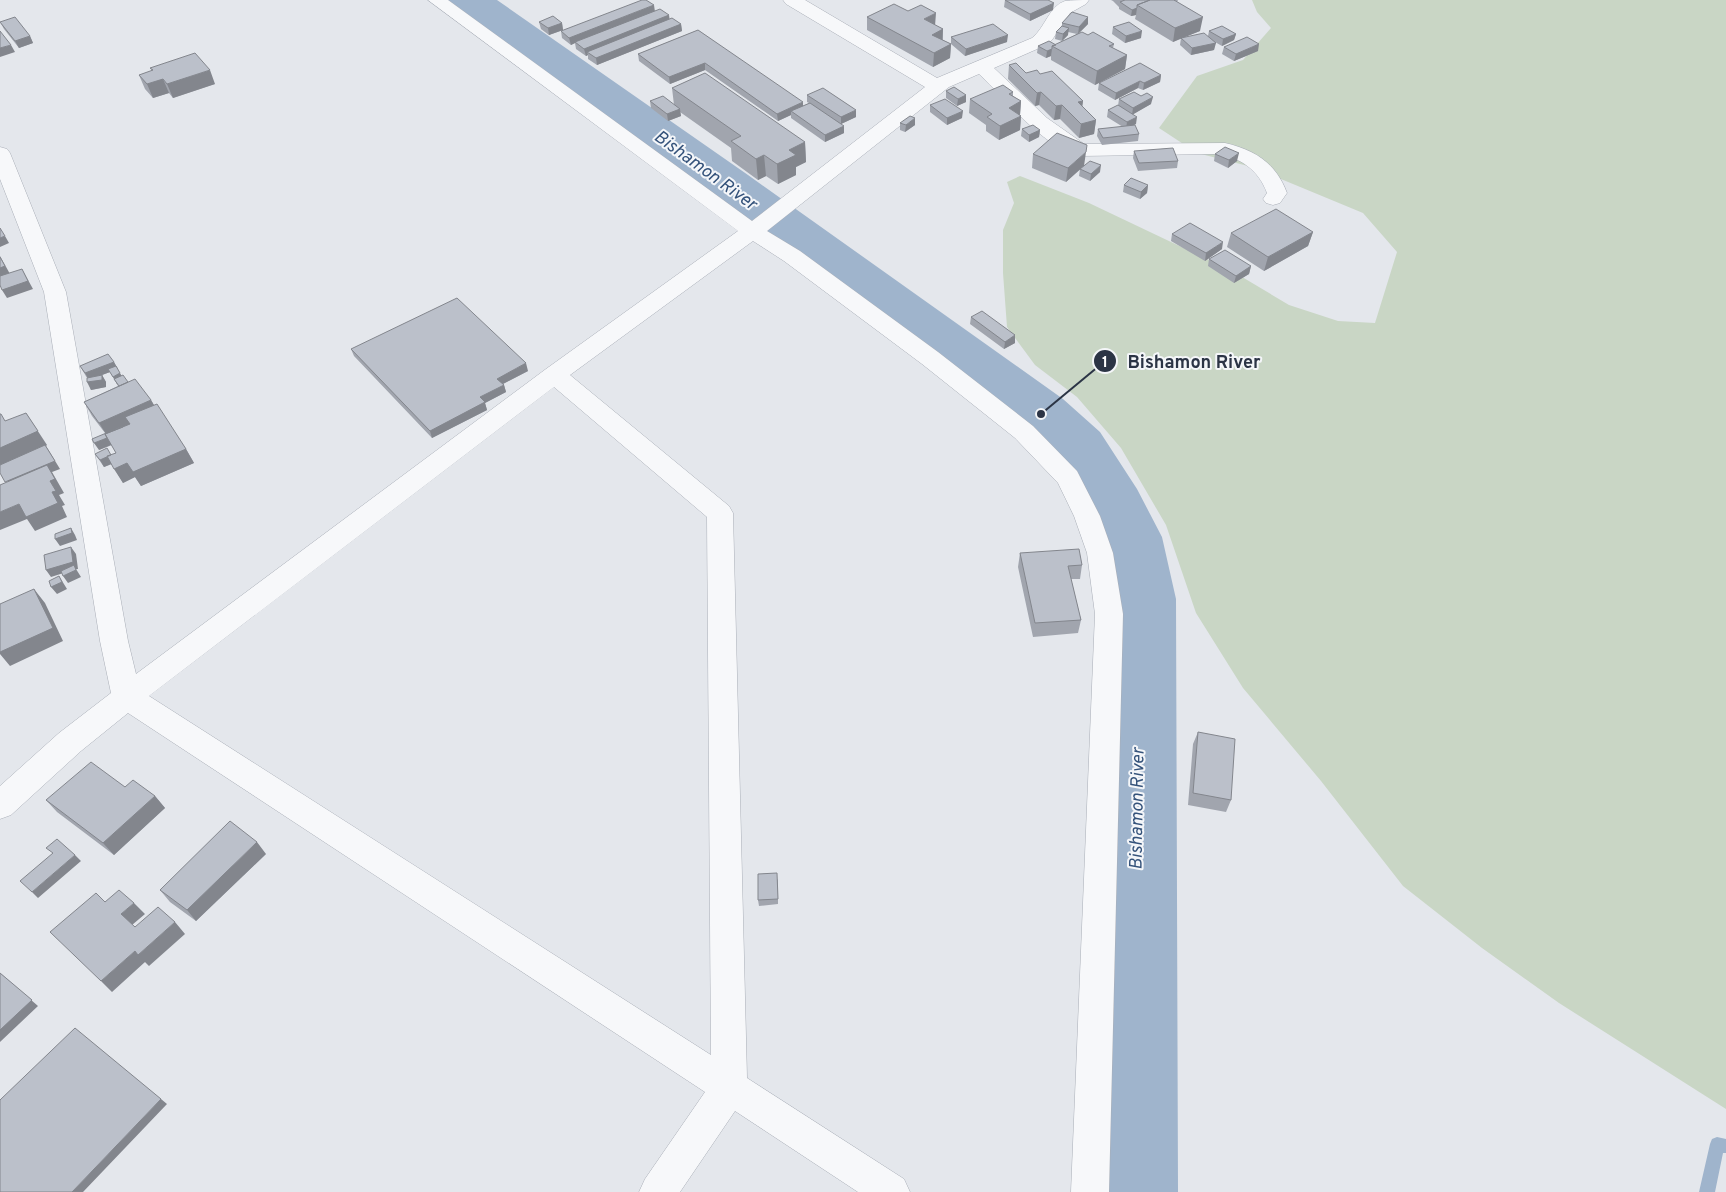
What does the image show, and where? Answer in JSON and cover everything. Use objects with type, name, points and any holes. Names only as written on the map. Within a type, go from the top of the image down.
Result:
[{"type":"street","points":[[437,0],[752,231],[792,256],[930,358],[1024,432],[1068,478],[1087,516],[1100,553],[1108,614],[1090,1192]]},
{"type":"street","points":[[792,0],[938,87]]},
{"type":"street","points":[[0,805],[70,742],[128,696],[554,376],[786,207],[942,83],[1038,42],[1046,36],[1063,8],[1080,0]]},
{"type":"street","points":[[981,66],[1038,121],[1069,145],[1080,150],[1215,148],[1237,151],[1257,163],[1274,182],[1277,193],[1273,199]]},
{"type":"street","points":[[0,153],[55,292],[114,641],[128,696],[891,1192]]},
{"type":"street","points":[[554,376],[720,513],[729,1088],[658,1192]]},
{"type":"green space","points":[[1252,0],[1726,0],[1726,1109],[1559,1003],[1482,948],[1403,886],[1321,781],[1243,688],[1196,613],[1166,525],[1121,448],[1077,397],[1035,365],[1007,327],[1003,273],[1003,230],[1014,203],[1007,182],[1020,176],[1089,203],[1232,271],[1289,305],[1338,321],[1375,323],[1397,252],[1363,213],[1252,167],[1197,153],[1159,128],[1197,76],[1243,60],[1271,28],[1257,12]]},
{"type":"building","points":[[646,0],[654,5],[569,38],[561,31]]},
{"type":"building","points":[[1005,0],[1048,0],[1054,3],[1030,14]]},
{"type":"building","points":[[1125,0],[1150,0],[1137,5],[1137,8],[1132,10],[1120,2]]},
{"type":"building","points":[[1150,0],[1174,0],[1203,17],[1175,28],[1137,5]]},
{"type":"building","points":[[894,4],[908,11],[921,5],[936,13],[924,19],[943,29],[932,35],[951,44],[934,53],[867,17]]},
{"type":"building","points":[[660,9],[669,15],[584,49],[575,42]]},
{"type":"building","points":[[1072,12],[1088,17],[1079,27],[1062,23]]},
{"type":"building","points":[[553,16],[562,23],[548,28],[539,22]]},
{"type":"building","points":[[15,17],[30,36],[15,41],[0,22]]},
{"type":"building","points":[[672,18],[681,24],[596,58],[587,52]]},
{"type":"building","points":[[1129,22],[1142,31],[1126,36],[1113,27]]},
{"type":"building","points":[[993,24],[1008,35],[966,49],[951,37]]},
{"type":"building","points":[[1062,26],[1069,28],[1063,34],[1056,32]]},
{"type":"building","points":[[1222,26],[1236,34],[1223,39],[1209,31]]},
{"type":"building","points":[[698,30],[803,102],[777,114],[705,63],[669,77],[638,54]]},
{"type":"building","points":[[0,31],[11,45],[0,48]]},
{"type":"building","points":[[1082,32],[1088,35],[1093,32],[1114,44],[1109,46],[1127,55],[1097,71],[1052,46]]},
{"type":"building","points":[[1204,33],[1216,43],[1192,48],[1181,38]]},
{"type":"building","points":[[1247,37],[1259,44],[1236,54],[1224,47]]},
{"type":"building","points":[[1049,41],[1056,45],[1052,46],[1052,49],[1047,51],[1038,46]]},
{"type":"building","points":[[195,53],[210,70],[167,84],[163,79],[147,84],[139,75],[153,70],[150,68]]},
{"type":"building","points":[[1016,63],[1026,73],[1037,70],[1040,74],[1052,71],[1083,101],[1078,102],[1096,120],[1081,124],[1062,105],[1056,106],[1041,92],[1037,93],[1009,65]]},
{"type":"building","points":[[1140,63],[1161,75],[1144,83],[1140,81],[1116,93],[1099,83]]},
{"type":"building","points":[[705,73],[805,142],[789,150],[796,155],[777,164],[764,155],[756,159],[731,141],[741,136],[672,88]]},
{"type":"building","points":[[1003,85],[1013,92],[1009,94],[1021,101],[1009,108],[1021,116],[1000,126],[987,117],[992,114],[970,99]]},
{"type":"building","points":[[954,87],[966,95],[958,99],[946,91]]},
{"type":"building","points":[[823,88],[856,110],[841,117],[807,95]]},
{"type":"building","points":[[1134,92],[1141,96],[1147,93],[1153,97],[1133,108],[1119,99]]},
{"type":"building","points":[[663,96],[680,109],[667,114],[650,101]]},
{"type":"building","points":[[945,99],[963,111],[947,118],[930,105]]},
{"type":"building","points":[[810,103],[844,126],[825,135],[791,111]]},
{"type":"building","points":[[1118,105],[1137,117],[1127,122],[1108,110]]},
{"type":"building","points":[[910,116],[915,118],[906,125],[900,123]]},
{"type":"building","points":[[1033,125],[1040,130],[1029,135],[1022,129]]},
{"type":"building","points":[[1135,125],[1139,134],[1103,138],[1098,129]]},
{"type":"building","points":[[1057,133],[1087,145],[1086,152],[1068,168],[1033,154]]},
{"type":"building","points":[[1225,147],[1239,153],[1229,160],[1215,154]]},
{"type":"building","points":[[1173,148],[1178,161],[1139,163],[1134,151]]},
{"type":"building","points":[[1090,161],[1101,165],[1091,174],[1080,169]]},
{"type":"building","points":[[1131,178],[1148,185],[1141,192],[1124,185]]},
{"type":"building","points":[[1276,209],[1313,232],[1268,257],[1231,233]]},
{"type":"building","points":[[1190,223],[1223,242],[1206,253],[1172,234]]},
{"type":"building","points":[[0,228],[5,236],[0,238]]},
{"type":"building","points":[[1225,250],[1251,266],[1236,276],[1209,259]]},
{"type":"building","points":[[0,257],[5,266],[0,268]]},
{"type":"building","points":[[22,269],[28,281],[2,290],[0,276]]},
{"type":"building","points":[[457,298],[526,363],[497,379],[504,385],[480,397],[485,402],[430,431],[351,349]]},
{"type":"building","points":[[982,311],[1015,335],[1005,342],[971,317]]},
{"type":"building","points":[[108,354],[114,362],[85,373],[80,366]]},
{"type":"building","points":[[116,366],[120,373],[113,377],[108,369]]},
{"type":"building","points":[[102,375],[102,380],[87,382],[87,378]]},
{"type":"building","points":[[123,375],[128,382],[119,386],[114,379]]},
{"type":"building","points":[[135,379],[151,400],[99,423],[84,402]]},
{"type":"building","points":[[157,404],[186,449],[133,472],[127,463],[114,469],[107,456],[116,453],[105,434],[130,424],[125,417]]},
{"type":"building","points":[[26,413],[38,431],[0,448],[0,414],[5,421]]},
{"type":"building","points":[[123,426],[105,434],[107,438],[94,443],[92,439]]},
{"type":"building","points":[[45,445],[55,461],[5,482],[0,473],[0,465]]},
{"type":"building","points":[[107,448],[111,455],[100,460],[95,454]]},
{"type":"building","points":[[47,465],[55,479],[50,481],[56,491],[52,492],[58,503],[26,517],[19,504],[0,512],[0,485]]},
{"type":"building","points":[[71,528],[72,533],[55,539],[55,534]]},
{"type":"building","points":[[71,547],[73,562],[46,570],[44,555]]},
{"type":"building","points":[[1079,549],[1082,565],[1068,566],[1081,620],[1035,623],[1020,553]]},
{"type":"building","points":[[74,565],[76,570],[63,576],[61,571]]},
{"type":"building","points":[[59,576],[62,582],[51,587],[49,581]]},
{"type":"building","points":[[34,589],[53,628],[0,652],[0,604]]},
{"type":"building","points":[[1198,732],[1235,739],[1231,800],[1193,793]]},
{"type":"building","points":[[91,762],[125,787],[133,780],[155,796],[103,843],[46,800]]},
{"type":"building","points":[[230,821],[257,842],[187,910],[160,890]]},
{"type":"building","points":[[57,839],[75,855],[32,892],[20,881],[53,853],[46,848]]},
{"type":"building","points":[[777,873],[778,899],[758,900],[758,874]]},
{"type":"building","points":[[119,890],[134,903],[121,914],[135,927],[158,907],[175,922],[138,955],[135,951],[101,981],[50,932],[96,893],[105,902]]},
{"type":"building","points":[[0,973],[32,1000],[0,1030]]},
{"type":"building","points":[[75,1028],[161,1099],[72,1192],[0,1192],[0,1100]]},
{"type":"waterway","name":"Bishamon River","points":[[467,0],[729,186],[1041,414],[1077,448],[1104,489],[1128,537],[1141,599],[1131,1192]]},
{"type":"waterway","points":[[1707,1192],[1717,1144],[1726,1146]]},
{"type":"place","name":"Bishamon River","points":[[1041,414]]}]
